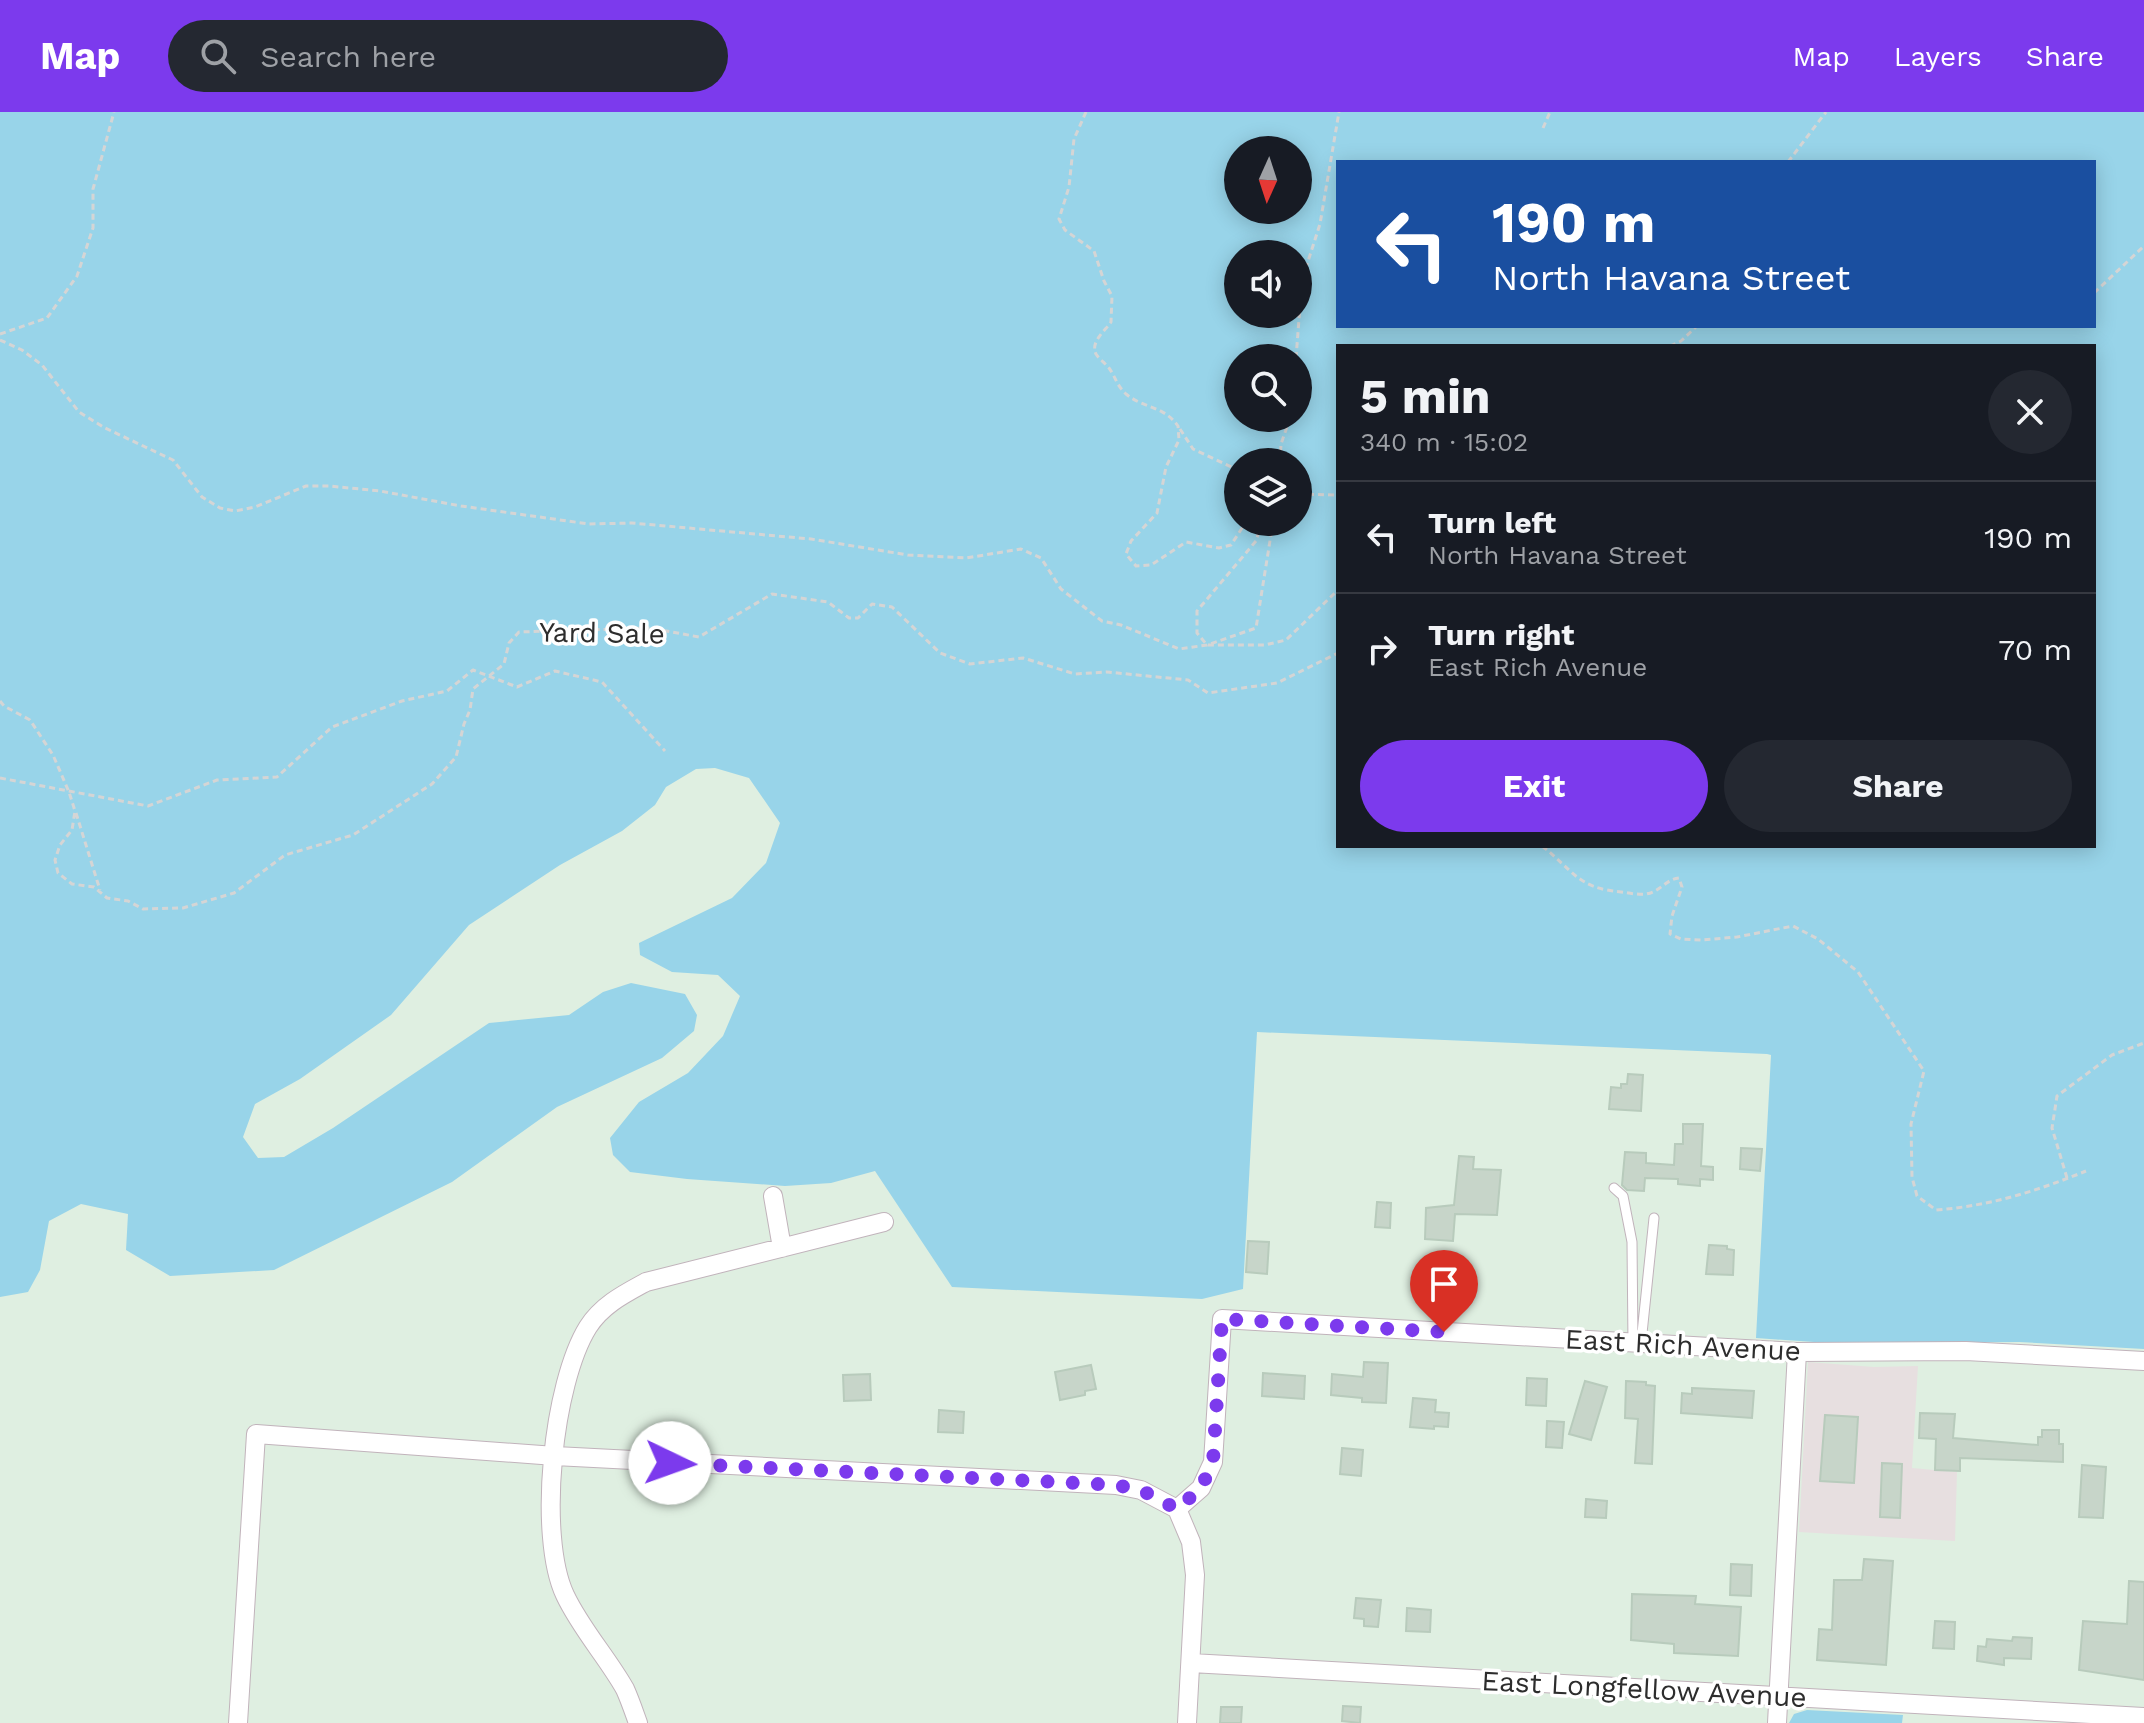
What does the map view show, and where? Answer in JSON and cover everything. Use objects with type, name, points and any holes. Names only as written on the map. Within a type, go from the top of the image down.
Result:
[{"type":"street","points":[[773,1196],[782,1248]]},
{"type":"street","points":[[638,1723],[625,1690],[565,1595],[554,1559],[550,1525],[555,1456],[564,1384],[575,1353],[589,1325],[612,1300],[646,1282],[884,1222]]},
{"type":"street","name":"East Rich Avenue","points":[[1177,1509],[1201,1488],[1213,1462],[1222,1319],[1797,1352],[1966,1351],[2144,1361]]},
{"type":"street","points":[[1777,1723],[1797,1352]]},
{"type":"street","points":[[238,1723],[256,1434],[555,1456],[1116,1485],[1141,1490],[1177,1509],[1191,1542],[1195,1575],[1187,1723]]},
{"type":"street","name":"East Longfellow Avenue","points":[[1191,1663],[2144,1717]]},
{"type":"lane","points":[[1614,1188],[1623,1196],[1632,1242],[1637,1343]]},
{"type":"lane","points":[[1637,1343],[1654,1218]]},
{"type":"path","points":[[0,334],[47,318],[77,276],[93,228],[93,189],[114,112]]},
{"type":"path","points":[[1086,112],[1074,139],[1069,187],[1059,219],[1065,230],[1094,251],[1112,296],[1111,322],[1098,338],[1094,348],[1096,355],[1110,368],[1123,392],[1164,411],[1193,449],[1224,463]]},
{"type":"path","points":[[1297,344],[1302,280],[1320,224],[1339,112]]},
{"type":"path","points":[[1543,128],[1550,112]]},
{"type":"path","points":[[1790,160],[1826,112]]},
{"type":"path","points":[[2096,291],[2144,246]]},
{"type":"path","points":[[1673,344],[1695,328]]},
{"type":"path","points":[[0,340],[22,350],[42,365],[79,412],[105,428],[173,460],[202,497],[220,508],[235,511],[255,507],[306,486],[329,486],[380,491],[589,524],[632,523],[811,539],[908,555],[966,558],[1021,549],[1041,558],[1061,589],[1102,621],[1121,625],[1179,649],[1207,645],[1265,645],[1286,640],[1336,592]]},
{"type":"path","points":[[1178,426],[1179,440],[1166,467],[1157,513],[1131,541],[1126,554],[1136,566],[1151,565],[1186,542],[1219,548],[1231,545],[1237,536]]},
{"type":"path","points":[[1312,494],[1336,495]]},
{"type":"path","points":[[1207,645],[1197,633],[1197,611],[1258,536]]},
{"type":"path","points":[[1207,645],[1256,628],[1271,536]]},
{"type":"path","name":"Yard Sale","points":[[75,811],[72,830],[60,845],[55,860],[58,873],[72,884],[94,887],[107,898],[128,901],[143,909],[183,908],[234,893],[285,855],[353,835],[432,784],[456,757],[473,689],[504,664],[509,643],[519,632],[650,628],[699,637],[772,594],[828,602],[849,618],[858,618],[872,604],[892,607],[940,653],[970,664],[1023,658],[1075,674],[1107,672],[1188,680],[1208,693],[1277,683],[1336,654]]},
{"type":"path","points":[[0,778],[148,806],[217,780],[277,777],[332,727],[402,701],[447,691],[473,670],[517,687],[555,671],[602,682],[665,751]]},
{"type":"path","points":[[0,701],[30,720],[53,755],[69,792],[102,893]]},
{"type":"path","points":[[1544,848],[1576,878],[1600,891],[1644,895],[1656,892],[1679,878],[1682,887],[1672,916],[1670,934],[1681,939],[1737,937],[1793,926],[1818,939],[1858,972],[1924,1071],[1911,1124],[1912,1177],[1917,1196],[1936,1210],[1965,1208],[2021,1196],[2086,1171]]},
{"type":"path","points":[[2067,1178],[2052,1128],[2057,1096],[2112,1055],[2144,1043]]},
{"type":"shaded area","points":[[0,112],[2144,112],[2144,1349],[2019,1342],[1829,1343],[1756,1338],[1771,1055],[1767,1054],[1257,1032],[1243,1289],[1202,1299],[952,1287],[875,1171],[831,1183],[785,1186],[630,1172],[613,1155],[610,1138],[639,1102],[688,1073],[723,1036],[740,996],[718,975],[672,972],[640,955],[639,943],[732,898],[766,863],[780,823],[749,778],[715,768],[696,769],[666,787],[655,805],[622,831],[560,865],[469,925],[391,1015],[300,1079],[255,1104],[243,1137],[258,1158],[284,1157],[333,1128],[489,1023],[569,1015],[603,992],[631,983],[685,994],[697,1015],[694,1031],[662,1058],[557,1107],[452,1182],[274,1270],[170,1276],[126,1250],[128,1214],[81,1204],[49,1221],[40,1270],[28,1292],[0,1297]]},
{"type":"shaded area","points":[[1808,1362],[1874,1367],[1918,1366],[1912,1468],[1957,1472],[1955,1541],[1799,1532]]},
{"type":"shaded area","points":[[1807,1710],[1903,1715],[1902,1723],[1789,1723],[1794,1714]]},
{"type":"building","points":[[1628,1074],[1643,1075],[1641,1111],[1609,1109],[1611,1087],[1621,1088],[1621,1084],[1627,1084]]},
{"type":"building","points":[[1683,1124],[1703,1124],[1701,1166],[1713,1167],[1713,1180],[1700,1179],[1700,1186],[1678,1184],[1678,1179],[1645,1178],[1644,1191],[1627,1190],[1622,1185],[1625,1152],[1646,1153],[1646,1163],[1674,1165],[1675,1144],[1683,1144]]},
{"type":"building","points":[[1741,1148],[1762,1149],[1760,1171],[1740,1169]]},
{"type":"building","points":[[1459,1156],[1474,1157],[1473,1169],[1501,1170],[1497,1215],[1455,1214],[1453,1241],[1425,1239],[1426,1208],[1454,1205]]},
{"type":"building","points":[[1377,1202],[1391,1203],[1390,1228],[1375,1227]]},
{"type":"building","points":[[1248,1241],[1269,1242],[1267,1274],[1246,1272]]},
{"type":"building","points":[[1709,1245],[1727,1246],[1727,1249],[1734,1250],[1733,1275],[1706,1274]]},
{"type":"building","points":[[1364,1362],[1388,1363],[1386,1403],[1362,1402],[1362,1398],[1331,1395],[1332,1374],[1363,1377]]},
{"type":"building","points":[[1091,1365],[1096,1389],[1085,1391],[1085,1395],[1060,1400],[1055,1372]]},
{"type":"building","points":[[1263,1373],[1305,1376],[1304,1399],[1262,1396]]},
{"type":"building","points":[[870,1374],[871,1400],[844,1401],[843,1375]]},
{"type":"building","points":[[1527,1378],[1547,1379],[1546,1406],[1526,1405]]},
{"type":"building","points":[[1585,1381],[1607,1387],[1591,1440],[1569,1434]]},
{"type":"building","points":[[1626,1381],[1646,1382],[1646,1385],[1655,1386],[1652,1464],[1635,1463],[1638,1419],[1625,1418]]},
{"type":"building","points":[[1692,1388],[1754,1391],[1752,1418],[1681,1413],[1682,1393],[1692,1394]]},
{"type":"building","points":[[1413,1398],[1436,1400],[1435,1412],[1449,1413],[1448,1427],[1410,1427]]},
{"type":"building","points":[[939,1410],[964,1412],[963,1433],[938,1432]]},
{"type":"building","points":[[1920,1413],[1955,1414],[1953,1438],[2038,1445],[2042,1430],[2059,1430],[2063,1462],[1960,1458],[1960,1471],[1935,1470],[1936,1439],[1919,1438]]},
{"type":"building","points":[[1825,1415],[1858,1417],[1854,1483],[1820,1481]]},
{"type":"building","points":[[1547,1421],[1564,1422],[1562,1448],[1546,1447]]},
{"type":"building","points":[[1342,1448],[1363,1450],[1361,1476],[1340,1474]]},
{"type":"building","points":[[1882,1463],[1902,1464],[1900,1518],[1880,1517]]},
{"type":"building","points":[[2082,1465],[2106,1467],[2103,1518],[2079,1517]]},
{"type":"building","points":[[1586,1499],[1607,1501],[1606,1518],[1585,1517]]},
{"type":"building","points":[[1864,1559],[1893,1561],[1886,1665],[1817,1660],[1819,1629],[1832,1630],[1834,1580],[1862,1580]]},
{"type":"building","points":[[1731,1564],[1752,1565],[1751,1596],[1730,1595]]},
{"type":"building","points":[[2129,1581],[2144,1582],[2144,1680],[2079,1670],[2083,1621],[2127,1624]]},
{"type":"building","points":[[1632,1594],[1696,1596],[1695,1604],[1741,1607],[1738,1656],[1674,1653],[1674,1644],[1631,1640]]},
{"type":"building","points":[[1356,1598],[1381,1600],[1378,1627],[1364,1626],[1364,1619],[1354,1618]]},
{"type":"building","points":[[1407,1608],[1431,1610],[1430,1632],[1406,1631]]},
{"type":"building","points":[[1935,1621],[1955,1622],[1954,1649],[1933,1648]]},
{"type":"building","points":[[2013,1637],[2032,1638],[2031,1659],[2004,1658],[2004,1665],[1977,1661],[1978,1646],[1986,1647],[1987,1639],[2012,1641]]},
{"type":"building","points":[[1343,1706],[1361,1707],[1360,1723],[1342,1721]]},
{"type":"building","points":[[1221,1707],[1242,1707],[1241,1723],[1220,1723]]},
{"type":"route","points":[[670,1463],[1116,1485],[1141,1490],[1177,1509],[1201,1488],[1213,1462],[1222,1319],[1444,1332]]}]
